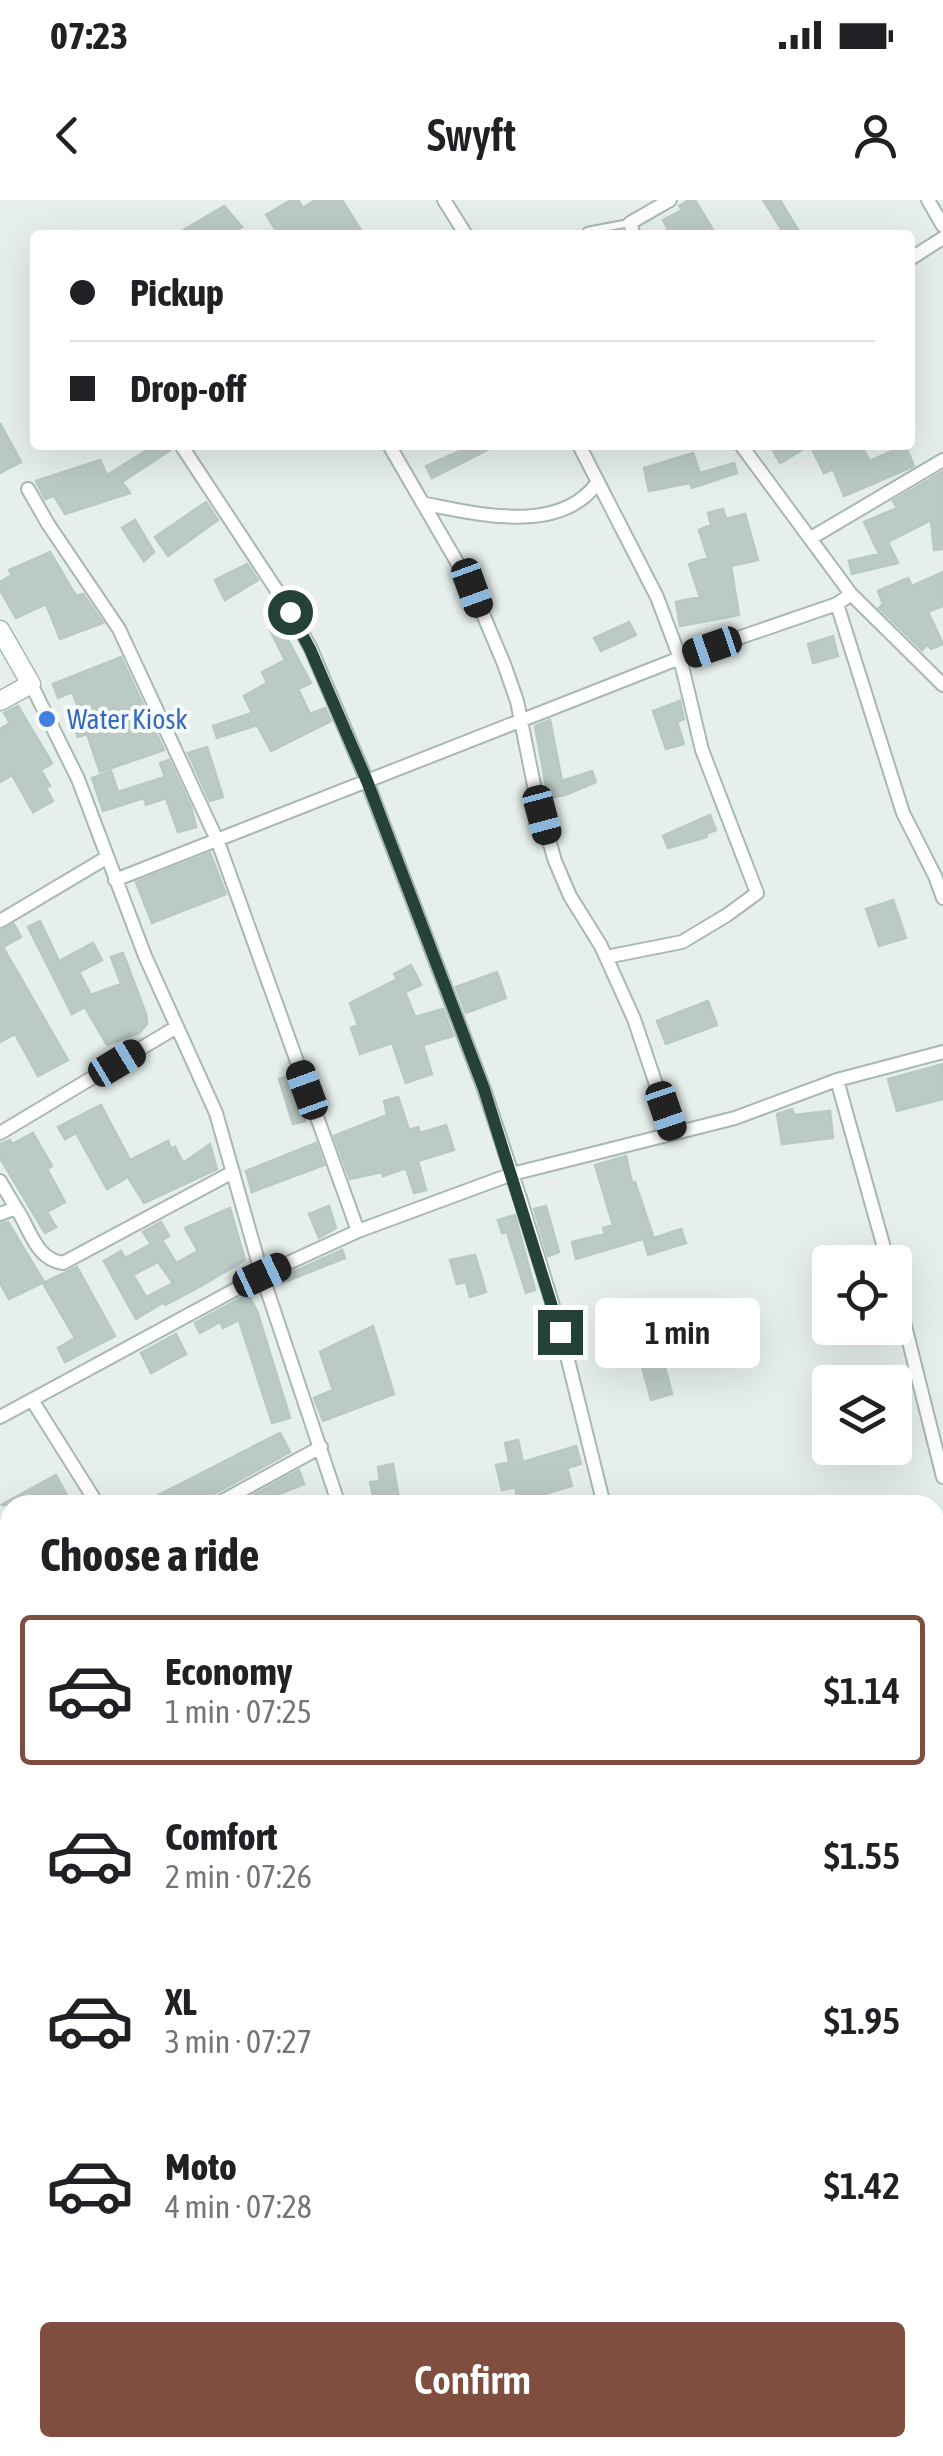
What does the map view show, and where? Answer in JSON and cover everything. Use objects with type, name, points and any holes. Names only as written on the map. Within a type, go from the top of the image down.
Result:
[{"type":"main road","points":[[0,630],[31,684],[0,702]]},
{"type":"street","points":[[444,200],[463,230]]},
{"type":"street","points":[[632,229],[669,200]]},
{"type":"street","points":[[928,200],[943,226]]},
{"type":"street","points":[[915,256],[943,238]]},
{"type":"street","points":[[184,450],[290,612],[367,781],[484,1089],[512,1174],[560,1332],[601,1495]]},
{"type":"street","points":[[392,450],[472,588],[504,664],[555,862],[634,1019],[672,1132]]},
{"type":"street","points":[[582,450],[658,597],[680,658],[702,750],[757,893],[682,942],[606,958]]},
{"type":"street","points":[[745,450],[851,594],[937,671],[943,685]]},
{"type":"street","points":[[811,538],[943,460]]},
{"type":"street","points":[[426,504],[509,518],[545,514],[578,502],[598,483]]},
{"type":"street","points":[[28,489],[119,629],[218,842],[358,1231]]},
{"type":"street","points":[[115,880],[680,658],[837,604],[851,594]]},
{"type":"street","points":[[837,604],[903,814],[936,876],[943,898]]},
{"type":"street","points":[[31,684],[78,779],[175,1028],[216,1113],[262,1275],[336,1495]]},
{"type":"street","points":[[0,921],[106,858]]},
{"type":"street","points":[[0,1133],[175,1028]]},
{"type":"street","points":[[0,1417],[262,1275],[358,1231],[512,1174],[735,1118],[837,1080],[943,1052]]},
{"type":"street","points":[[837,1080],[883,1245]]},
{"type":"street","points":[[0,1181],[41,1252],[62,1263],[233,1172]]},
{"type":"street","points":[[0,1214],[16,1208]]},
{"type":"street","points":[[910,1345],[943,1477]]},
{"type":"street","points":[[32,1400],[92,1495]]},
{"type":"street","points":[[233,1495],[320,1448]]},
{"type":"building","points":[[291,200],[298,200],[303,208],[315,200],[342,200],[361,230],[276,230],[266,215]]},
{"type":"building","points":[[695,200],[713,230],[668,230],[663,220],[682,210],[679,206]]},
{"type":"building","points":[[763,200],[780,200],[798,230],[782,230]]},
{"type":"building","points":[[224,206],[242,227],[237,230],[183,230]]},
{"type":"building","points":[[0,423],[21,462],[0,473]]},
{"type":"building","points":[[147,450],[170,450],[122,482],[130,493],[65,514],[54,496],[45,499],[36,481],[100,460],[107,475]]},
{"type":"building","points":[[462,450],[487,450],[432,478],[426,466]]},
{"type":"building","points":[[773,450],[802,450],[780,463]]},
{"type":"building","points":[[812,450],[864,450],[870,461],[892,450],[907,450],[914,466],[844,496],[833,469],[824,473]]},
{"type":"building","points":[[693,453],[700,473],[734,463],[737,473],[692,488],[690,483],[649,491],[644,468]]},
{"type":"building","points":[[942,472],[943,549],[934,550],[931,520],[888,542],[898,563],[852,574],[849,561],[879,554],[864,522],[897,508],[893,501]]},
{"type":"building","points":[[206,502],[218,520],[168,556],[155,537]]},
{"type":"building","points":[[723,509],[726,519],[745,514],[758,560],[731,566],[739,615],[680,626],[676,602],[700,597],[689,564],[708,558],[699,530],[711,525],[708,513]]},
{"type":"building","points":[[135,520],[154,552],[144,561],[122,528]]},
{"type":"building","points":[[50,552],[76,596],[83,594],[103,623],[60,639],[46,604],[16,618],[0,590],[0,582],[12,575],[9,570]]},
{"type":"building","points":[[247,564],[258,580],[225,600],[215,580]]},
{"type":"building","points":[[943,572],[943,606],[928,612],[943,644],[931,649],[928,644],[922,650],[879,608],[883,604],[878,591],[908,578],[912,586]]},
{"type":"building","points":[[629,622],[636,635],[601,651],[594,638]]},
{"type":"building","points":[[280,625],[311,683],[298,689],[310,714],[325,708],[331,721],[271,751],[257,725],[217,738],[213,726],[252,713],[244,696],[267,683],[262,672],[285,660],[270,630]]},
{"type":"building","points":[[833,636],[838,656],[813,663],[808,644]]},
{"type":"building","points":[[121,657],[164,750],[100,772],[87,734],[78,737],[72,722],[83,718],[72,692],[58,698],[53,684]]},
{"type":"building","points":[[680,701],[684,719],[677,722],[684,744],[666,749],[653,711]]},
{"type":"building","points":[[18,706],[52,763],[41,770],[53,801],[33,812],[12,775],[0,782],[0,729],[10,723],[4,713]]},
{"type":"building","points":[[550,720],[562,781],[592,771],[596,782],[548,798],[535,726]]},
{"type":"building","points":[[207,747],[223,797],[210,801],[188,753]]},
{"type":"building","points":[[169,760],[196,827],[178,832],[166,798],[146,805],[144,798],[103,811],[92,778],[111,771],[118,792],[165,777],[160,763]]},
{"type":"building","points":[[710,815],[716,830],[707,837],[668,848],[663,836]]},
{"type":"building","points":[[210,853],[226,894],[152,923],[136,882]]},
{"type":"building","points":[[893,900],[906,938],[879,946],[866,909]]},
{"type":"building","points":[[40,921],[59,961],[93,943],[102,960],[79,972],[91,995],[121,984],[111,957],[123,953],[146,1014],[147,1024],[139,1033],[107,1045],[85,1007],[72,1014],[28,927]]},
{"type":"building","points":[[14,924],[21,937],[3,947],[68,1060],[38,1076],[15,1034],[0,1042],[0,931]]},
{"type":"building","points":[[411,965],[421,985],[405,992],[415,1017],[443,1009],[453,1036],[423,1045],[432,1074],[406,1083],[392,1043],[360,1054],[351,1028],[358,1025],[350,1003],[397,979],[394,974]]},
{"type":"building","points":[[497,972],[506,998],[466,1013],[456,987]]},
{"type":"building","points":[[708,1001],[717,1025],[666,1044],[657,1021]]},
{"type":"building","points":[[943,1064],[943,1099],[897,1111],[888,1079]]},
{"type":"building","points":[[291,1075],[305,1121],[293,1124],[279,1079]]},
{"type":"building","points":[[398,1097],[409,1130],[418,1127],[420,1133],[446,1125],[454,1150],[418,1161],[426,1190],[414,1193],[406,1168],[383,1176],[382,1172],[350,1179],[334,1136],[387,1115],[384,1101]]},
{"type":"building","points":[[101,1105],[130,1160],[168,1141],[183,1163],[210,1144],[217,1169],[144,1203],[128,1177],[107,1189],[76,1133],[65,1139],[58,1127]]},
{"type":"building","points":[[792,1109],[794,1115],[830,1111],[833,1138],[782,1144],[777,1114]]},
{"type":"building","points":[[33,1133],[52,1166],[47,1169],[65,1202],[47,1212],[56,1227],[45,1233],[0,1158],[0,1144],[10,1140],[12,1144]]},
{"type":"building","points":[[316,1143],[324,1165],[252,1192],[246,1171]]},
{"type":"building","points":[[626,1156],[653,1236],[576,1259],[572,1242],[605,1234],[603,1228],[613,1225],[595,1165]]},
{"type":"building","points":[[329,1206],[336,1228],[319,1238],[309,1214]]},
{"type":"building","points":[[546,1206],[559,1252],[548,1256],[534,1209]]},
{"type":"building","points":[[230,1208],[245,1260],[136,1319],[104,1261],[121,1251],[125,1258],[151,1244],[143,1232],[161,1222],[169,1236],[162,1240],[176,1263],[198,1251],[185,1228]],"holes":[[[158,1262],[173,1283],[146,1297],[133,1275]]]},
{"type":"building","points":[[515,1215],[535,1290],[526,1293],[507,1232],[502,1233],[498,1220]]},
{"type":"building","points":[[8,1222],[44,1282],[9,1299],[0,1283],[0,1224]]},
{"type":"building","points":[[681,1229],[686,1243],[648,1255],[644,1241]]},
{"type":"building","points":[[342,1250],[345,1258],[282,1283],[280,1278]]},
{"type":"building","points":[[475,1255],[486,1292],[470,1297],[466,1282],[457,1284],[450,1260]]},
{"type":"building","points":[[77,1267],[115,1336],[65,1362],[58,1348],[75,1338],[43,1283]]},
{"type":"building","points":[[248,1294],[257,1311],[290,1418],[272,1423],[239,1320],[223,1328],[220,1322],[200,1333],[195,1323]]},
{"type":"building","points":[[653,1321],[672,1394],[651,1400],[631,1325]]},
{"type":"building","points":[[373,1326],[394,1394],[323,1421],[314,1398],[333,1390],[320,1352]]},
{"type":"building","points":[[176,1334],[186,1354],[151,1373],[141,1353]]},
{"type":"building","points":[[280,1433],[290,1452],[212,1495],[159,1495]]},
{"type":"building","points":[[518,1440],[523,1462],[576,1446],[581,1464],[567,1468],[572,1486],[541,1495],[517,1495],[515,1487],[502,1490],[496,1465],[509,1462],[505,1443]]},
{"type":"building","points":[[393,1464],[398,1495],[373,1495],[370,1482],[380,1481],[378,1467]]},
{"type":"building","points":[[299,1470],[304,1484],[276,1495],[254,1495]]},
{"type":"building","points":[[56,1475],[67,1495],[19,1495]]},
{"type":"place","name":"Water Kiosk","points":[[47,719]]},
{"type":"route","points":[[290,612],[367,781],[484,1089],[560,1332]]}]
